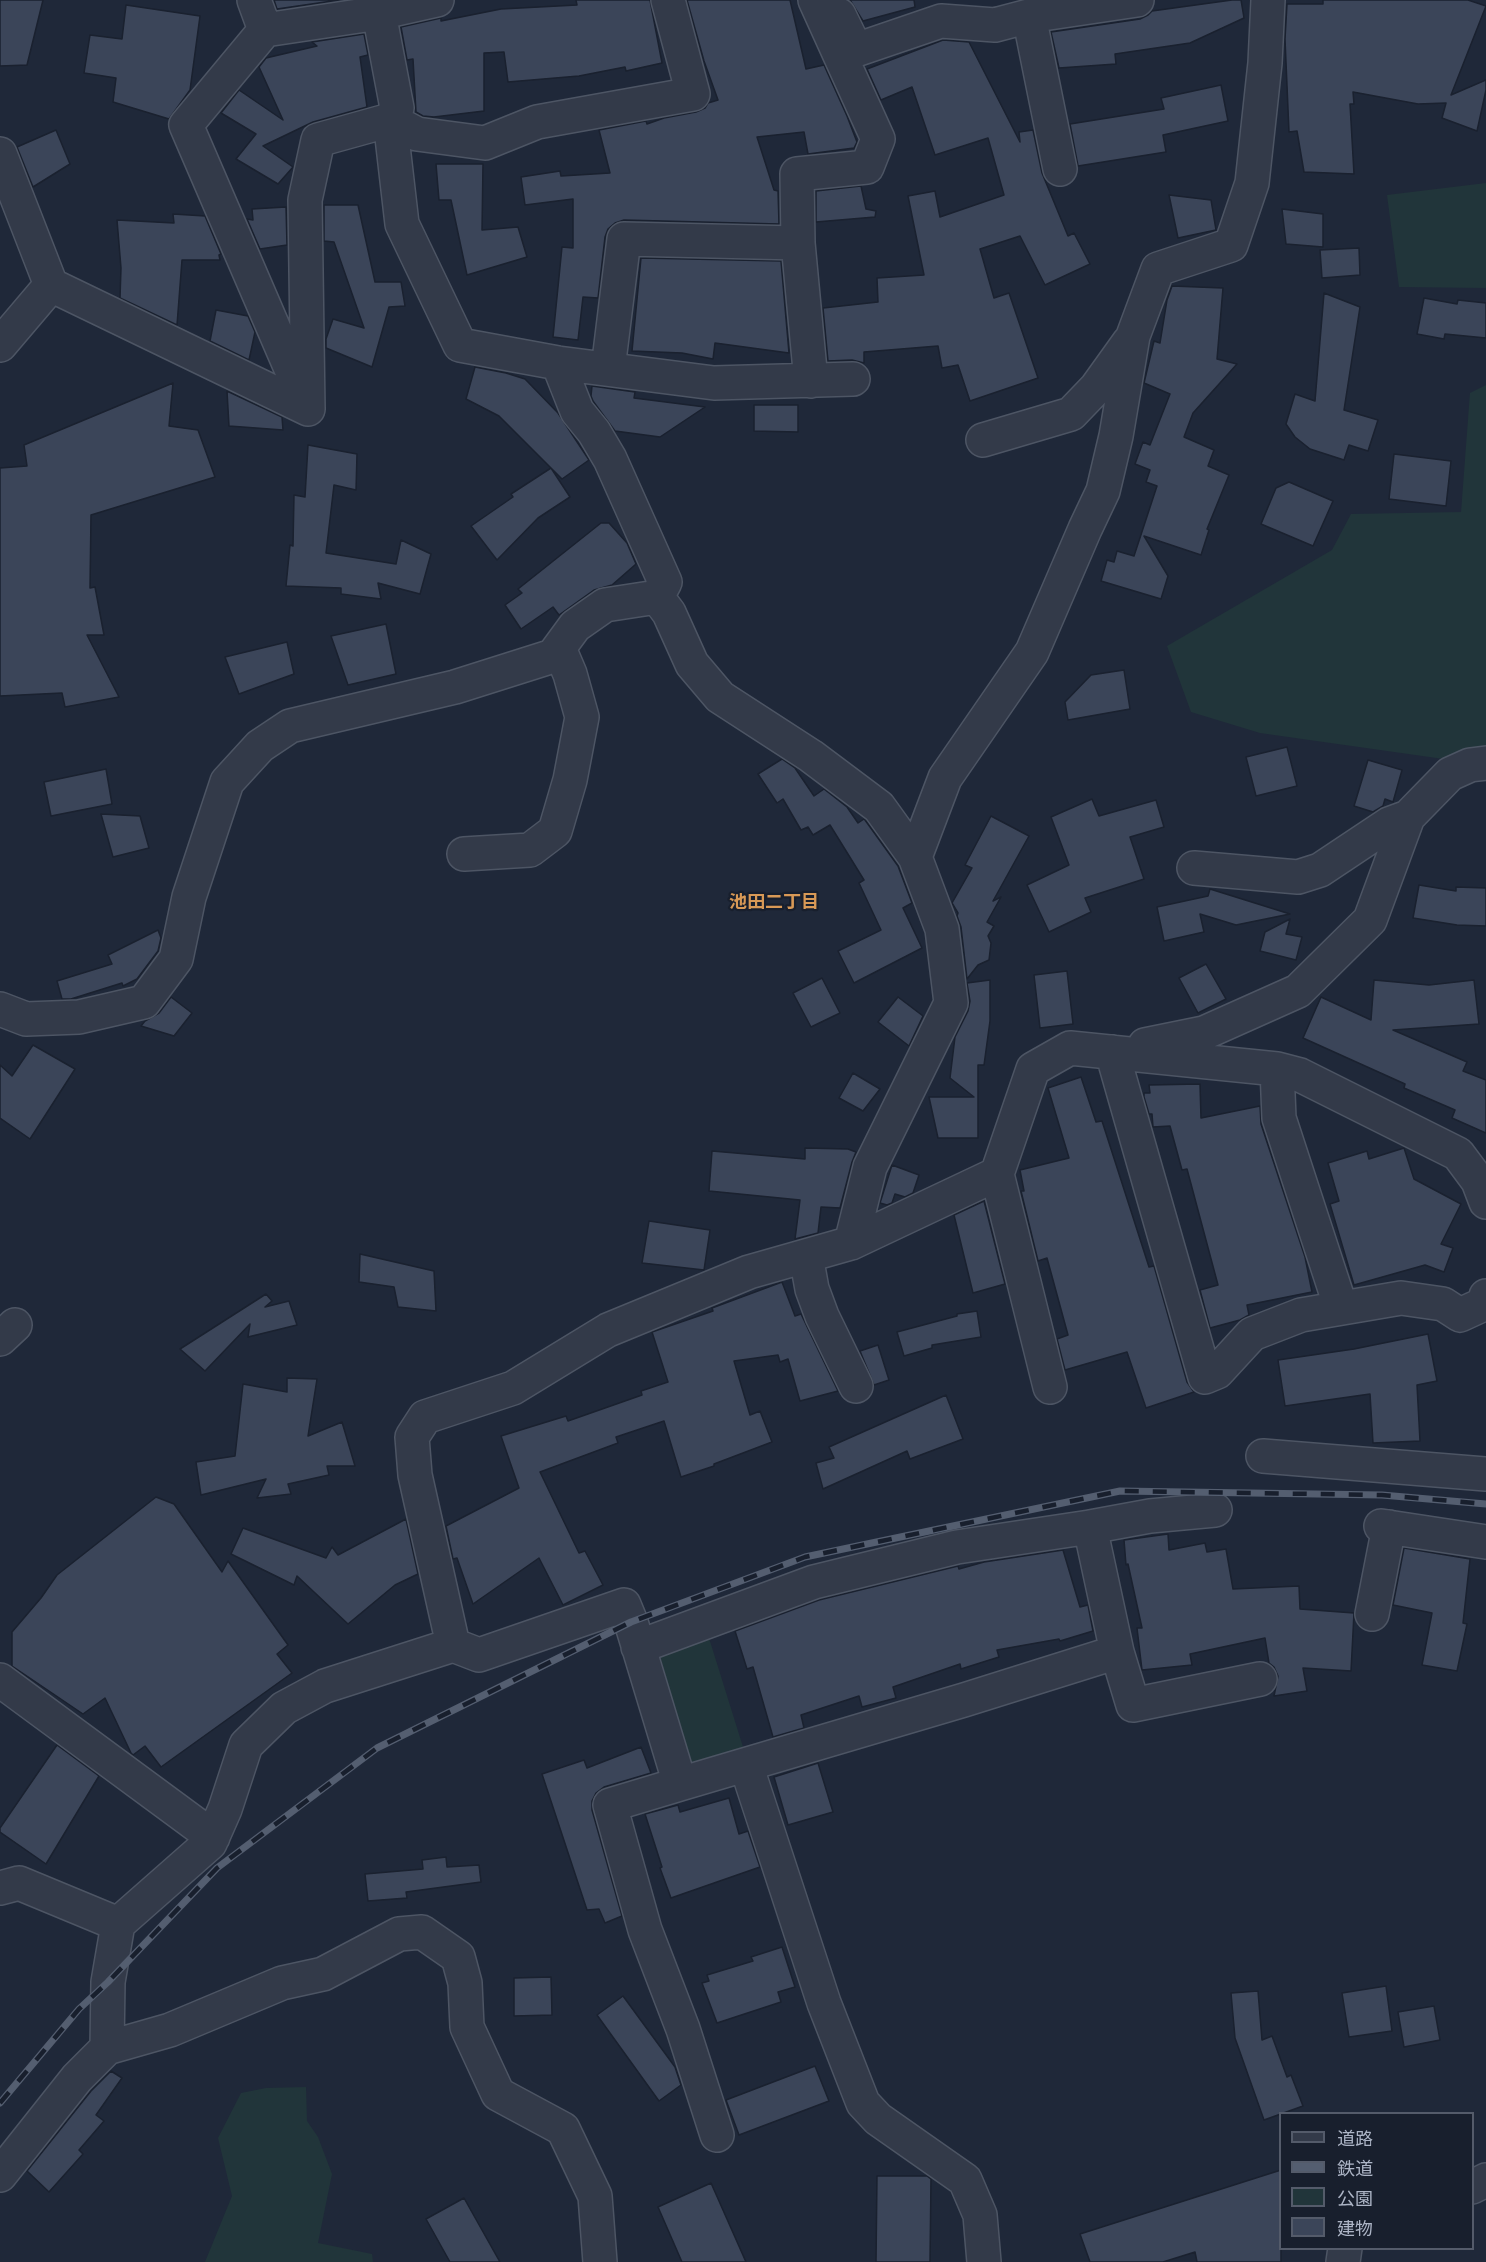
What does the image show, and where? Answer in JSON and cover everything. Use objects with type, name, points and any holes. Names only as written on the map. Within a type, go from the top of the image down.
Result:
[{"type":"street","points":[[254,0],[265,30]]},
{"type":"street","points":[[309,409],[186,125],[265,30],[379,13],[436,0]]},
{"type":"street","points":[[309,409],[305,200],[318,140],[390,120],[417,134],[485,143],[537,122],[693,94],[668,0]]},
{"type":"street","points":[[811,381],[798,243],[797,174],[867,167],[878,139],[815,0]]},
{"type":"street","points":[[831,0],[856,50],[941,21],[995,26],[1029,16],[1137,0]]},
{"type":"street","points":[[915,857],[945,778],[1032,652],[1084,529],[1103,491],[1116,436],[1133,336],[1158,269],[1230,245],[1252,183],[1265,63],[1268,0]]},
{"type":"street","points":[[379,13],[397,108],[390,120],[402,224],[460,345],[558,363],[714,383],[853,379]]},
{"type":"street","points":[[1029,16],[1060,169]]},
{"type":"street","points":[[0,154],[51,285],[309,409]]},
{"type":"street","points":[[608,369],[624,239],[798,243]]},
{"type":"street","points":[[0,345],[51,285]]},
{"type":"street","points":[[983,440],[1071,414],[1096,388],[1133,336]]},
{"type":"street","points":[[558,363],[577,411],[594,432],[610,459],[665,582],[657,597]]},
{"type":"street","points":[[657,597],[669,613],[692,664],[720,697],[811,756],[879,807],[915,857],[942,929],[951,1004],[870,1167],[851,1243]]},
{"type":"street","points":[[0,1009],[26,1019],[79,1017],[144,1002],[176,959],[189,897],[227,782],[260,746],[290,726],[455,687],[553,656],[575,626],[605,605],[657,597]]},
{"type":"street","points":[[464,854],[530,850],[555,831],[570,780],[582,717],[570,674],[559,648]]},
{"type":"street","points":[[1112,1052],[1204,1033],[1298,991],[1370,920],[1408,817],[1450,774],[1470,765],[1486,763]]},
{"type":"street","points":[[1194,868],[1298,877],[1320,870],[1389,824],[1408,817]]},
{"type":"street","points":[[1050,1387],[997,1174],[1033,1069],[1070,1048],[1277,1069],[1300,1075],[1458,1154],[1484,1188]]},
{"type":"street","points":[[1112,1052],[1204,1377],[1217,1372],[1252,1334],[1301,1315],[1401,1298],[1443,1304],[1460,1315],[1486,1303],[1486,1296]]},
{"type":"street","points":[[1277,1069],[1279,1118],[1341,1308]]},
{"type":"street","points":[[453,1645],[416,1475],[412,1437],[425,1417],[513,1388],[608,1330],[749,1272],[851,1243],[997,1174]]},
{"type":"street","points":[[806,1256],[822,1316],[856,1386]]},
{"type":"street","points":[[1263,1456],[1486,1474]]},
{"type":"street","points":[[638,1647],[814,1582],[957,1546],[1150,1516],[1215,1510]]},
{"type":"street","points":[[1372,1614],[1385,1526],[1486,1542]]},
{"type":"street","points":[[1090,1527],[1117,1652],[1133,1705],[1260,1679]]},
{"type":"street","points":[[107,2048],[108,1982],[118,1924],[210,1843],[225,1809],[246,1745],[284,1708],[325,1686],[453,1645],[479,1655],[624,1605],[680,1784]]},
{"type":"street","points":[[717,2135],[683,2029],[645,1930],[610,1805],[1117,1652]]},
{"type":"street","points":[[0,1680],[213,1837]]},
{"type":"street","points":[[746,1765],[824,2003],[862,2103],[878,2119],[964,2180],[980,2215],[984,2262]]},
{"type":"street","points":[[0,1888],[19,1883],[118,1924]]},
{"type":"street","points":[[0,2175],[76,2078],[107,2048],[170,2030],[282,1983],[323,1974],[399,1934],[422,1932],[458,1957],[465,1983],[467,2027],[498,2094],[563,2129],[596,2196],[600,2262]]},
{"type":"green space","points":[[1486,183],[1486,288],[1399,287],[1387,195]]},
{"type":"green space","points":[[1486,385],[1486,765],[1260,733],[1191,712],[1167,646],[1332,550],[1351,514],[1461,512],[1470,393]]},
{"type":"green space","points":[[709,1638],[743,1747],[691,1766],[660,1656]]},
{"type":"green space","points":[[306,2087],[307,2121],[318,2137],[332,2174],[318,2243],[372,2254],[373,2262],[205,2262],[232,2196],[218,2138],[241,2093],[266,2088]]},
{"type":"building","points":[[0,0],[43,0],[27,65],[0,66]]},
{"type":"building","points":[[274,0],[339,0],[277,9]]},
{"type":"building","points":[[576,0],[650,0],[662,63],[626,71],[625,67],[579,76],[508,82],[504,52],[484,53],[484,111],[434,117],[423,116],[416,112],[413,59],[407,60],[401,27],[501,9],[577,5]]},
{"type":"building","points":[[687,0],[790,0],[806,69],[824,65],[857,142],[854,148],[808,154],[804,132],[757,137],[774,190],[778,191],[779,224],[624,220],[615,223],[608,229],[605,237],[598,298],[583,297],[578,340],[553,337],[562,247],[573,248],[573,199],[525,205],[521,177],[560,171],[561,176],[610,173],[599,130],[646,121],[647,124],[696,112],[705,108],[708,103],[718,100],[704,61]]},
{"type":"building","points":[[850,0],[914,0],[915,7],[863,21]]},
{"type":"building","points":[[1241,0],[1244,18],[1190,43],[1115,54],[1116,64],[1059,68],[1051,32],[1140,19],[1152,11]]},
{"type":"building","points":[[1323,0],[1468,0],[1486,6],[1451,95],[1486,80],[1477,131],[1442,118],[1446,103],[1418,104],[1353,92],[1354,104],[1350,104],[1354,174],[1304,172],[1297,131],[1289,132],[1285,39],[1287,4],[1323,4]]},
{"type":"building","points":[[126,5],[200,16],[190,90],[169,119],[113,102],[116,78],[84,73],[90,35],[122,39]]},
{"type":"building","points":[[364,34],[368,55],[360,57],[367,107],[313,122],[263,146],[293,167],[278,184],[236,159],[256,134],[221,113],[239,90],[283,120],[259,67],[266,58],[317,46],[312,42]]},
{"type":"building","points":[[943,40],[969,42],[1020,142],[1019,132],[1033,130],[1042,173],[1068,236],[1074,233],[1090,264],[1045,285],[1020,236],[980,249],[994,298],[1009,293],[1038,378],[970,401],[958,365],[942,368],[938,346],[864,352],[864,363],[852,360],[828,361],[823,308],[878,302],[877,278],[924,275],[908,196],[935,191],[940,217],[1004,195],[988,138],[935,155],[912,87],[881,100],[867,69]]},
{"type":"building","points":[[1221,85],[1228,121],[1163,135],[1166,152],[1078,166],[1070,124],[1164,109],[1161,98]]},
{"type":"building","points":[[56,130],[70,164],[33,187],[17,147]]},
{"type":"building","points":[[436,164],[483,164],[482,230],[518,227],[527,257],[467,275],[451,200],[439,200]]},
{"type":"building","points":[[861,186],[866,209],[876,211],[875,217],[816,222],[816,191]]},
{"type":"building","points":[[1169,195],[1211,200],[1216,230],[1178,238]]},
{"type":"building","points":[[324,205],[358,205],[375,282],[401,282],[405,306],[389,307],[372,367],[326,348],[326,339],[333,319],[364,328],[334,242],[324,241]]},
{"type":"building","points":[[286,207],[287,245],[260,249],[247,219],[253,220],[252,209]]},
{"type":"building","points":[[1282,209],[1323,214],[1323,247],[1286,244]]},
{"type":"building","points":[[173,214],[205,216],[221,254],[219,255],[220,260],[182,260],[177,325],[120,298],[121,268],[117,220],[174,223]]},
{"type":"building","points":[[1359,248],[1360,275],[1322,278],[1320,250]]},
{"type":"building","points":[[641,258],[781,261],[789,353],[715,343],[713,359],[682,353],[632,351]]},
{"type":"building","points":[[1172,286],[1223,288],[1217,359],[1237,364],[1193,413],[1184,437],[1214,450],[1208,466],[1229,475],[1207,529],[1209,530],[1201,555],[1144,536],[1168,576],[1161,599],[1101,581],[1107,560],[1114,562],[1117,551],[1134,556],[1157,486],[1146,482],[1150,470],[1135,464],[1143,442],[1150,445],[1170,394],[1144,383],[1154,341],[1160,343],[1167,300]]},
{"type":"building","points":[[1324,293],[1360,307],[1344,410],[1378,420],[1368,451],[1349,445],[1344,460],[1310,449],[1295,437],[1286,424],[1295,394],[1315,401]]},
{"type":"building","points":[[1424,298],[1457,304],[1458,300],[1486,303],[1486,338],[1445,334],[1444,339],[1417,334]]},
{"type":"building","points":[[216,310],[248,316],[255,332],[249,360],[210,341]]},
{"type":"building","points":[[475,367],[525,379],[558,413],[589,460],[562,479],[499,416],[466,399]]},
{"type":"building","points":[[173,383],[169,426],[198,430],[215,477],[91,515],[90,588],[95,587],[104,635],[87,635],[119,697],[65,707],[62,693],[0,696],[0,468],[27,466],[24,445]]},
{"type":"building","points":[[592,386],[635,392],[634,398],[705,407],[660,437],[615,431],[593,401]]},
{"type":"building","points":[[227,391],[282,417],[283,430],[229,426]]},
{"type":"building","points":[[754,405],[798,405],[798,432],[754,431]]},
{"type":"building","points":[[308,445],[357,454],[356,490],[334,485],[326,553],[396,564],[401,540],[431,554],[420,594],[378,583],[381,599],[341,594],[341,588],[286,586],[290,545],[293,546],[294,495],[305,497]]},
{"type":"building","points":[[1394,454],[1451,461],[1446,506],[1389,499]]},
{"type":"building","points":[[551,468],[570,497],[538,518],[497,560],[471,526],[513,497],[511,494]]},
{"type":"building","points":[[1289,482],[1333,501],[1313,546],[1261,524],[1276,488]]},
{"type":"building","points":[[601,523],[609,523],[627,543],[636,564],[612,585],[594,590],[559,615],[553,607],[521,629],[505,605],[522,593],[518,589]]},
{"type":"building","points":[[386,624],[396,674],[348,685],[331,636]]},
{"type":"building","points":[[287,642],[294,674],[239,694],[225,657]]},
{"type":"building","points":[[1124,670],[1130,709],[1068,720],[1065,702],[1091,675]]},
{"type":"building","points":[[1287,747],[1297,786],[1256,796],[1246,757]]},
{"type":"building","points":[[782,759],[795,768],[814,796],[824,789],[847,807],[858,823],[865,820],[898,866],[912,903],[903,908],[922,948],[854,983],[838,951],[881,930],[859,883],[864,880],[830,825],[813,835],[808,827],[801,830],[783,799],[777,803],[758,774]]},
{"type":"building","points":[[1368,760],[1402,770],[1393,802],[1385,799],[1383,806],[1373,812],[1354,806]]},
{"type":"building","points":[[106,769],[112,804],[51,816],[44,782]]},
{"type":"building","points":[[1092,799],[1099,816],[1156,800],[1164,827],[1130,837],[1144,879],[1085,898],[1091,912],[1049,932],[1027,885],[1069,865],[1051,817]]},
{"type":"building","points":[[101,814],[140,816],[149,848],[113,857]]},
{"type":"building","points":[[991,816],[1029,836],[993,901],[1001,897],[987,922],[994,926],[988,936],[991,943],[989,960],[978,965],[967,979],[961,927],[958,913],[952,903],[972,868],[965,865]]},
{"type":"building","points":[[1419,885],[1456,891],[1456,887],[1486,888],[1486,926],[1457,925],[1413,918]]},
{"type":"building","points":[[1210,889],[1290,914],[1236,925],[1200,914],[1204,932],[1164,941],[1157,907],[1208,896]]},
{"type":"building","points":[[1290,919],[1286,934],[1302,937],[1296,960],[1260,951],[1265,932]]},
{"type":"building","points":[[158,930],[161,938],[158,951],[137,979],[123,986],[122,983],[71,999],[62,999],[57,981],[112,964],[108,955]]},
{"type":"building","points":[[1206,964],[1226,999],[1198,1013],[1179,978]]},
{"type":"building","points":[[1067,971],[1073,1024],[1040,1028],[1034,975]]},
{"type":"building","points":[[822,978],[840,1013],[811,1027],[793,993]]},
{"type":"building","points":[[990,980],[990,1021],[984,1065],[978,1065],[978,1138],[938,1138],[929,1097],[974,1097],[950,1078],[955,1037],[968,1011],[970,1001],[967,983]]},
{"type":"building","points":[[1374,980],[1429,985],[1474,980],[1479,1024],[1393,1030],[1467,1062],[1463,1071],[1486,1080],[1486,1133],[1452,1118],[1455,1110],[1404,1088],[1405,1084],[1303,1038],[1321,997],[1371,1020]]},
{"type":"building","points":[[171,997],[192,1013],[174,1036],[141,1026],[159,1013]]},
{"type":"building","points":[[898,997],[923,1016],[909,1046],[878,1022]]},
{"type":"building","points":[[33,1045],[75,1069],[30,1139],[0,1118],[0,1065],[12,1076]]},
{"type":"building","points":[[853,1073],[880,1089],[863,1111],[839,1098]]},
{"type":"building","points":[[1081,1077],[1096,1122],[1102,1121],[1149,1267],[1154,1266],[1187,1382],[1194,1392],[1146,1408],[1127,1352],[1065,1370],[1057,1339],[1068,1335],[1047,1258],[1038,1261],[1021,1191],[1024,1191],[1020,1170],[1069,1158],[1048,1088]]},
{"type":"building","points":[[1200,1084],[1201,1118],[1260,1106],[1261,1124],[1305,1257],[1312,1292],[1247,1305],[1249,1315],[1240,1320],[1210,1328],[1200,1290],[1218,1285],[1187,1169],[1182,1170],[1170,1126],[1153,1127],[1152,1114],[1149,1114],[1144,1097],[1144,1093],[1150,1093],[1149,1085]]},
{"type":"building","points":[[805,1148],[848,1149],[856,1152],[840,1208],[821,1207],[818,1233],[795,1239],[800,1200],[709,1191],[712,1151],[805,1159]]},
{"type":"building","points":[[1404,1148],[1414,1179],[1461,1204],[1441,1244],[1453,1248],[1444,1272],[1425,1265],[1354,1285],[1330,1204],[1339,1201],[1328,1163],[1367,1151],[1369,1159]]},
{"type":"building","points":[[892,1165],[919,1175],[913,1193],[905,1197],[895,1194],[892,1203],[887,1205],[880,1203]]},
{"type":"building","points":[[984,1201],[1005,1284],[973,1293],[954,1215]]},
{"type":"building","points":[[649,1221],[710,1230],[704,1270],[642,1263]]},
{"type":"building","points":[[360,1254],[434,1271],[436,1311],[398,1307],[394,1287],[359,1282]]},
{"type":"building","points":[[782,1282],[795,1316],[801,1314],[838,1391],[800,1401],[788,1359],[780,1362],[778,1355],[734,1361],[750,1415],[760,1411],[772,1442],[681,1477],[664,1421],[616,1437],[618,1443],[540,1472],[579,1553],[585,1551],[603,1585],[563,1605],[539,1558],[473,1604],[457,1558],[453,1559],[446,1526],[519,1488],[501,1436],[566,1416],[568,1421],[642,1395],[641,1391],[668,1382],[652,1332],[713,1311],[712,1308]]},
{"type":"building","points":[[266,1294],[272,1301],[265,1307],[289,1301],[297,1325],[248,1337],[250,1324],[205,1371],[180,1349]]},
{"type":"building","points":[[977,1311],[981,1337],[932,1345],[932,1348],[904,1356],[897,1332],[957,1316],[957,1314]]},
{"type":"building","points":[[1428,1334],[1437,1381],[1417,1385],[1420,1441],[1373,1443],[1370,1394],[1285,1406],[1278,1360],[1354,1349]]},
{"type":"building","points":[[878,1345],[889,1380],[874,1385],[860,1351]]},
{"type":"building","points":[[287,1378],[317,1379],[308,1436],[342,1422],[355,1466],[327,1466],[329,1475],[288,1484],[291,1494],[257,1498],[266,1479],[201,1495],[196,1462],[235,1456],[243,1384],[287,1392]]},
{"type":"building","points":[[946,1395],[963,1439],[910,1459],[907,1451],[823,1489],[816,1463],[834,1458],[829,1447]]},
{"type":"building","points":[[156,1497],[174,1504],[222,1572],[228,1561],[288,1645],[277,1654],[292,1673],[161,1767],[145,1746],[133,1755],[131,1753],[105,1698],[83,1714],[12,1666],[12,1632],[57,1575]]},
{"type":"building","points":[[406,1519],[418,1574],[395,1585],[348,1624],[297,1576],[294,1585],[231,1554],[243,1528],[326,1558],[332,1547],[338,1555]]},
{"type":"building","points":[[1168,1534],[1169,1550],[1205,1543],[1207,1552],[1226,1549],[1233,1589],[1299,1586],[1300,1609],[1354,1613],[1351,1671],[1303,1668],[1307,1691],[1274,1696],[1278,1676],[1274,1667],[1269,1663],[1265,1638],[1190,1654],[1192,1665],[1142,1670],[1137,1628],[1142,1628],[1128,1564],[1126,1565],[1124,1540]]},
{"type":"building","points":[[1404,1548],[1470,1559],[1463,1623],[1467,1624],[1457,1671],[1422,1665],[1432,1613],[1393,1605]]},
{"type":"building","points":[[1063,1550],[1080,1607],[1088,1605],[1093,1631],[1060,1641],[1059,1639],[997,1650],[999,1657],[961,1669],[960,1664],[893,1687],[896,1698],[862,1707],[859,1696],[801,1715],[804,1728],[773,1737],[753,1667],[747,1669],[735,1631],[819,1600],[958,1566],[959,1569],[984,1562]]},
{"type":"building","points":[[57,1745],[99,1776],[46,1864],[0,1832],[0,1828]]},
{"type":"building","points":[[641,1747],[651,1773],[604,1787],[596,1793],[592,1801],[592,1810],[622,1916],[605,1923],[599,1909],[587,1910],[542,1774],[584,1760],[587,1768]]},
{"type":"building","points":[[818,1763],[833,1812],[788,1825],[774,1777]]},
{"type":"building","points":[[729,1798],[739,1834],[748,1831],[760,1867],[671,1898],[645,1814],[678,1805],[680,1812]]},
{"type":"building","points":[[446,1857],[447,1867],[479,1865],[481,1882],[406,1892],[407,1898],[368,1901],[365,1874],[423,1869],[422,1860]]},
{"type":"building","points":[[782,1947],[795,1987],[778,1992],[781,2002],[717,2023],[702,1983],[709,1981],[707,1975],[753,1961],[751,1957]]},
{"type":"building","points":[[551,1977],[552,2015],[514,2016],[514,1978]]},
{"type":"building","points":[[1386,1986],[1392,2031],[1349,2037],[1342,1993]]},
{"type":"building","points":[[1258,1991],[1262,2040],[1272,2036],[1287,2077],[1291,2075],[1303,2106],[1279,2112],[1279,2115],[1264,2120],[1235,2038],[1231,1993]]},
{"type":"building","points":[[623,1996],[675,2067],[681,2085],[659,2101],[597,2015]]},
{"type":"building","points":[[1434,2006],[1440,2040],[1404,2047],[1398,2012]]},
{"type":"building","points":[[815,2066],[829,2101],[739,2135],[726,2100]]},
{"type":"building","points":[[111,2071],[122,2078],[96,2115],[104,2121],[79,2150],[83,2154],[49,2192],[27,2171],[91,2091]]},
{"type":"building","points":[[1279,2171],[1281,2262],[1197,2262],[1195,2252],[1163,2262],[1090,2262],[1080,2234]]},
{"type":"building","points":[[877,2176],[927,2176],[931,2179],[930,2262],[876,2262]]},
{"type":"building","points":[[711,2183],[746,2262],[682,2262],[658,2207]]},
{"type":"building","points":[[464,2198],[500,2262],[450,2262],[426,2219]]},
{"type":"railway","points":[[0,2103],[79,2009],[108,1982],[217,1868],[377,1748],[631,1622],[805,1557],[1120,1491],[1382,1495],[1486,1504]]},
{"type":"district","name":"池田二丁目","points":[[774,903]]}]
